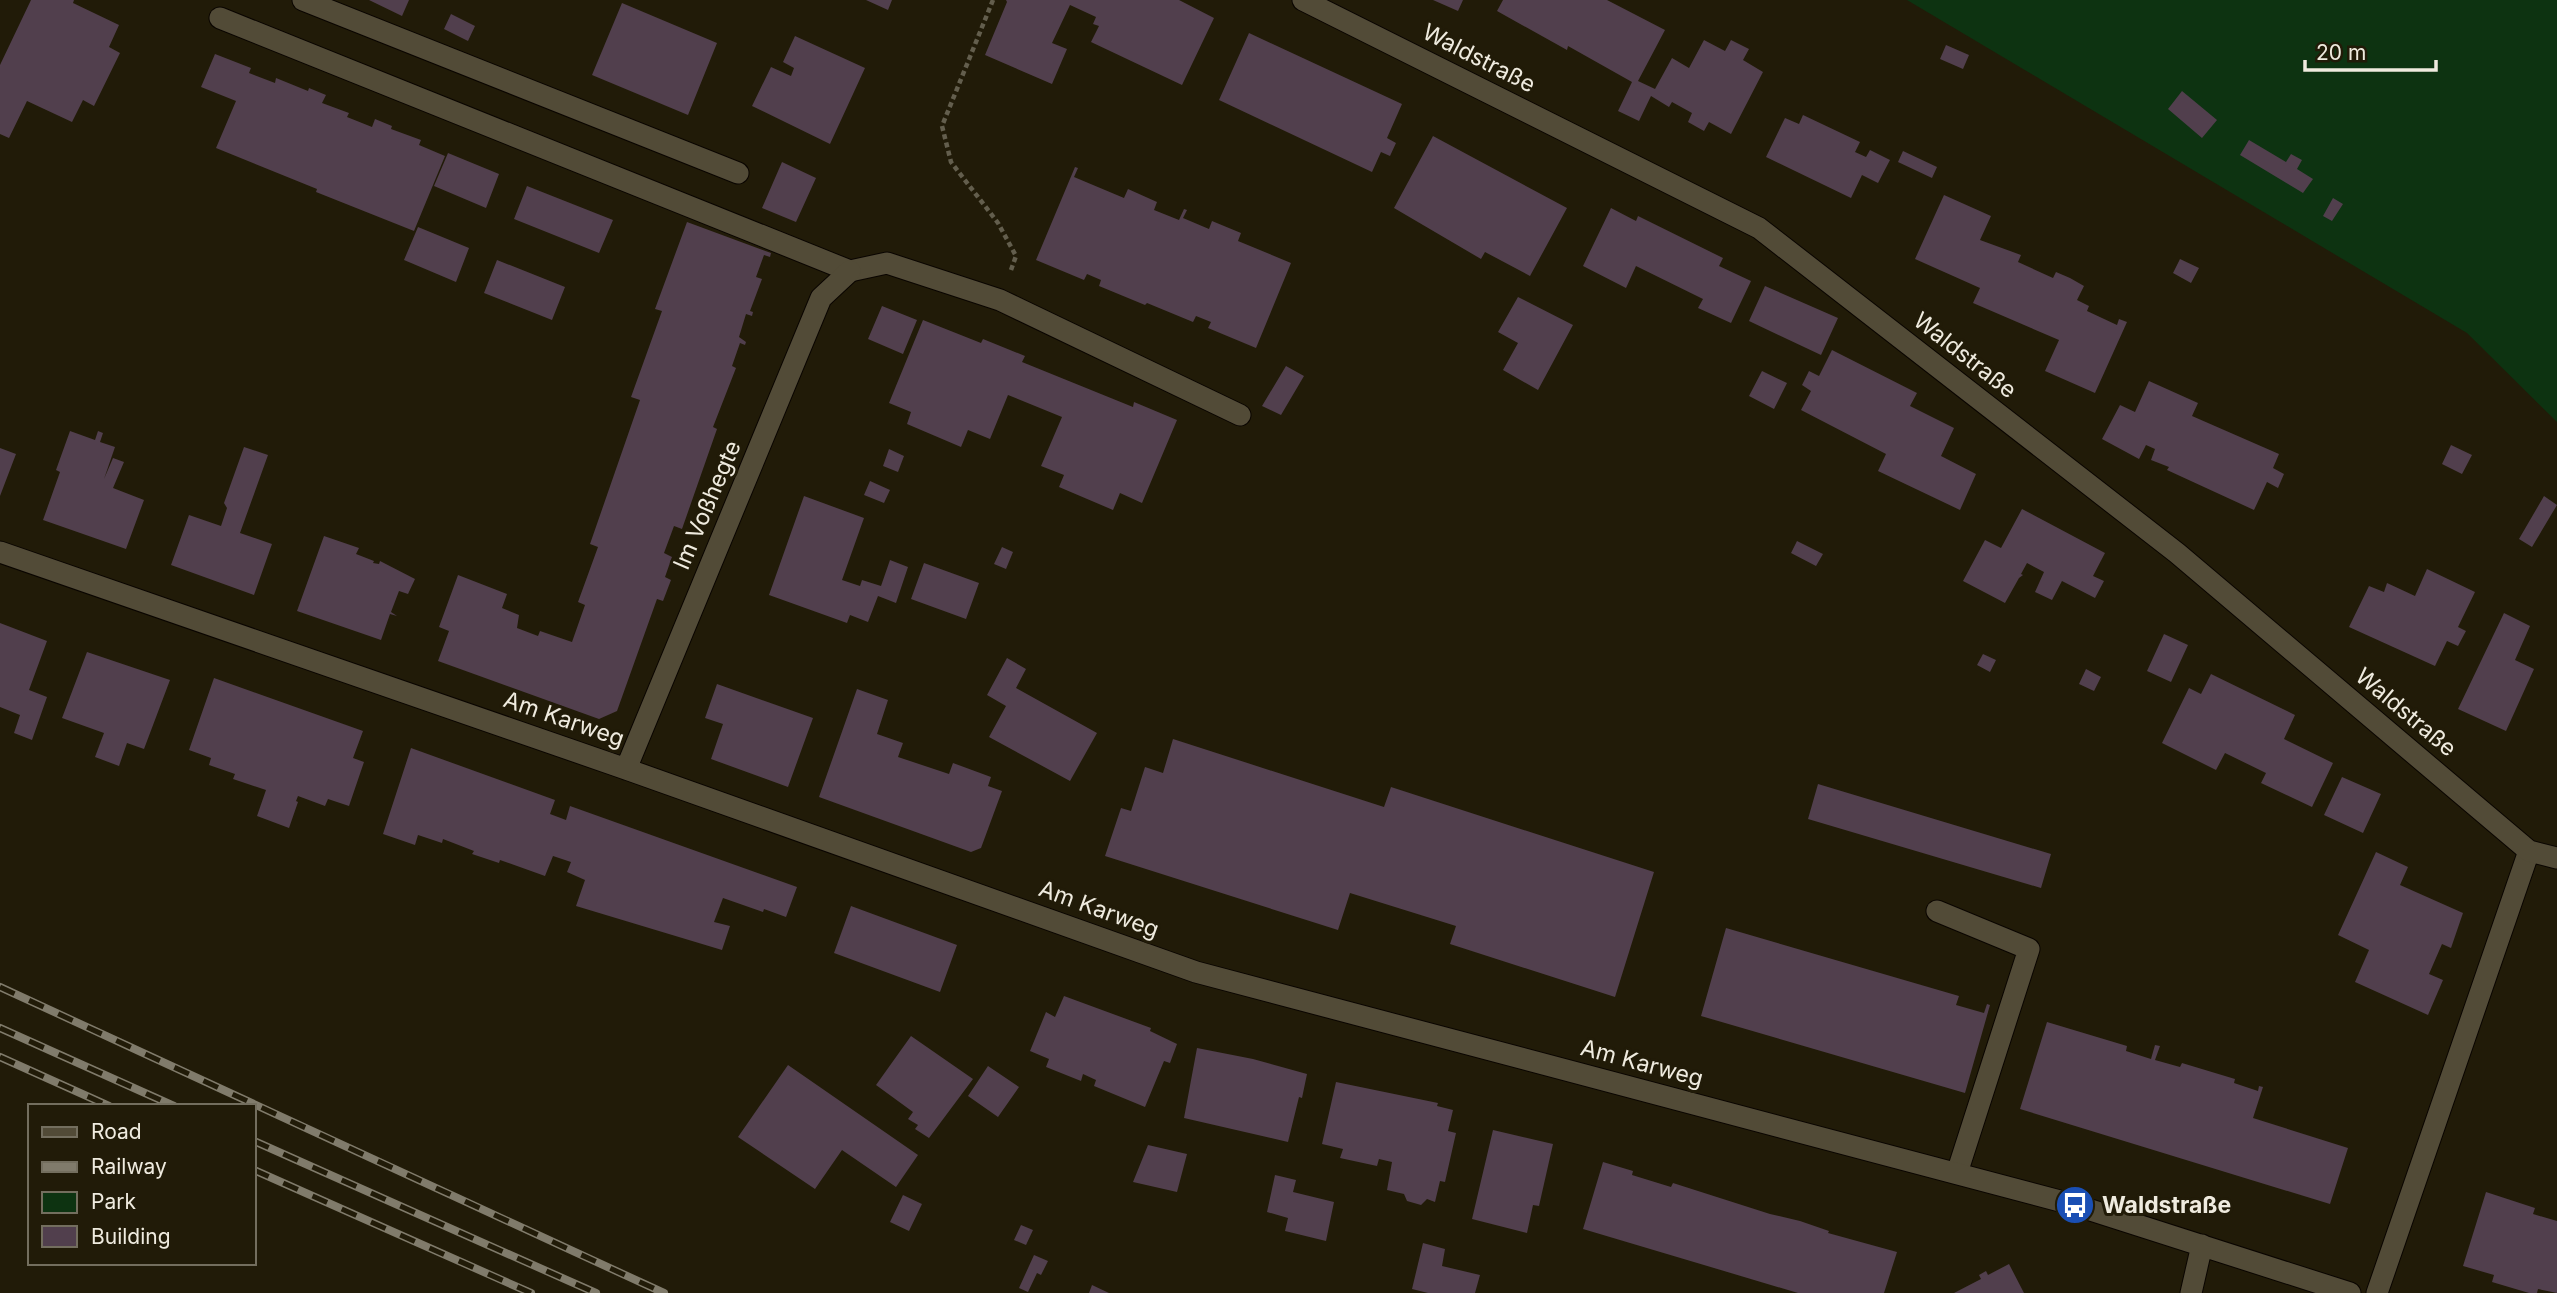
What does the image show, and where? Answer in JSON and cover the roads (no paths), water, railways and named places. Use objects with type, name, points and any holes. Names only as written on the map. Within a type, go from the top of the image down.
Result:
[{"type":"street","points":[[303,0],[738,173]]},
{"type":"street","name":"Waldstraße","points":[[1303,0],[1759,228],[2177,554],[2529,851],[2557,858]]},
{"type":"street","points":[[220,19],[850,271],[887,263],[1000,300],[1240,415]]},
{"type":"street","name":"Im Voßhegte","points":[[626,769],[821,298],[850,271]]},
{"type":"street","name":"Am Karweg","points":[[0,552],[626,769],[1196,972],[2075,1205],[2350,1293]]},
{"type":"street","points":[[2377,1293],[2529,851]]},
{"type":"street","points":[[1937,911],[2029,949],[1957,1173]]},
{"type":"street","points":[[2191,1293],[2202,1245]]},
{"type":"railway","points":[[0,987],[254,1104]]},
{"type":"railway","points":[[0,1028],[170,1104]]},
{"type":"railway","points":[[0,1057],[105,1104]]},
{"type":"railway","points":[[256,1105],[664,1293]]},
{"type":"railway","points":[[256,1142],[596,1293]]},
{"type":"railway","points":[[256,1171],[531,1293]]},
{"type":"place","name":"Waldstraße","points":[[2075,1205]]}]
